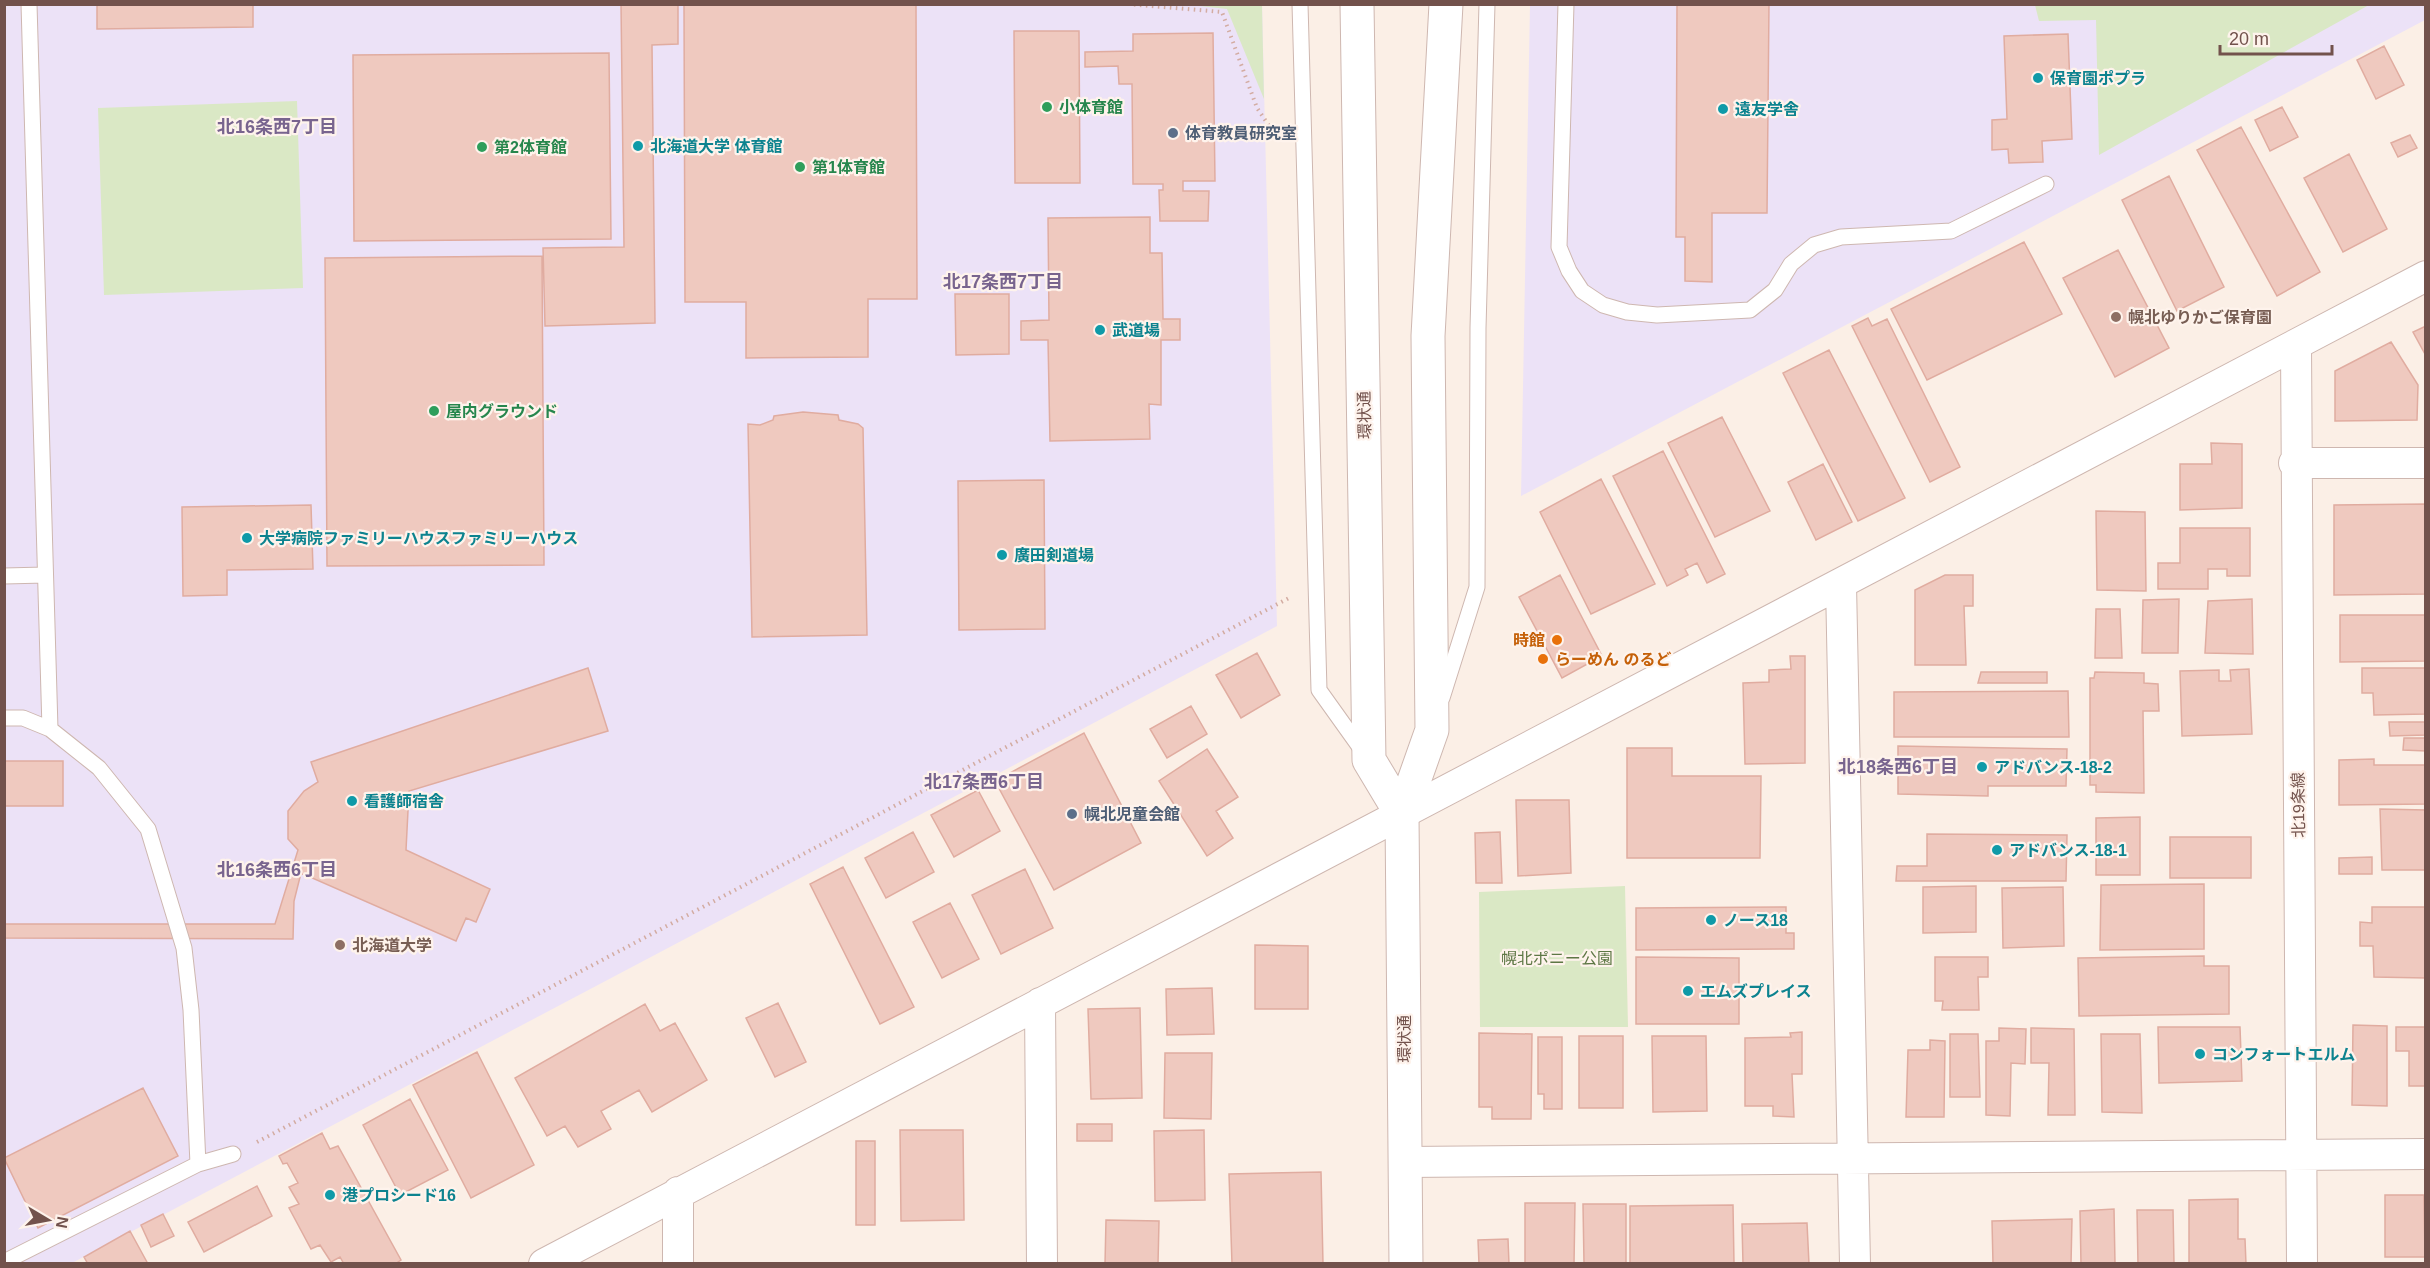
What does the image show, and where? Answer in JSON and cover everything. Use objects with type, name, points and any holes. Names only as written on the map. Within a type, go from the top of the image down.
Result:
[{"type":"street","name":"環状通","points":[[1357,4],[1369,760]]},
{"type":"street","name":"環状通","points":[[1406,1263],[1402,815],[1432,730],[1428,336],[1446,4]]},
{"type":"street","points":[[544,1263],[2426,276]]},
{"type":"street","name":"北19条線","points":[[2296,346],[2294,464],[2302,1263]]},
{"type":"street","points":[[2294,464],[2426,463]]},
{"type":"street","points":[[1841,584],[1855,1263]]},
{"type":"street","points":[[1369,760],[1402,815]]},
{"type":"street","points":[[1040,1003],[1042,1263]]},
{"type":"street","points":[[1405,1162],[2426,1154]]},
{"type":"street","points":[[678,1192],[678,1263]]},
{"type":"lane","points":[[29,4],[50,729]]},
{"type":"lane","points":[[1300,4],[1319,690],[1369,760]]},
{"type":"lane","points":[[1432,730],[1477,587],[1478,328],[1487,4]]},
{"type":"lane","points":[[1566,4],[1559,247],[1569,271],[1582,291],[1603,305],[1627,312],[1657,315],[1750,310],[1775,290],[1791,264],[1814,244],[1841,237],[1951,231],[2046,184]]},
{"type":"lane","points":[[4,576],[45,575]]},
{"type":"lane","points":[[4,718],[23,718],[50,729],[99,768],[148,829],[184,948],[191,1010],[198,1164]]},
{"type":"lane","points":[[4,1262],[198,1164],[233,1154]]},
{"type":"path","points":[[963,4],[996,4]]},
{"type":"path","points":[[1128,4],[1222,12],[1257,108],[1281,144]]},
{"type":"path","points":[[233,1154],[1289,598]]},
{"type":"shaded area","name":"北海道大学","points":[[5,5],[1262,5],[1277,626],[72,1263],[5,1264]]},
{"type":"shaded area","points":[[1530,5],[2425,5],[2425,20],[1521,496]]},
{"type":"green space","points":[[2035,4],[2369,5],[2099,155],[2096,20],[2039,21]]},
{"type":"green space","points":[[1191,5],[1262,5],[1264,99],[1227,9]]},
{"type":"green space","points":[[297,101],[303,288],[104,295],[98,108]]},
{"type":"green space","name":"幌北ポニー公園","points":[[1625,886],[1628,1027],[1480,1027],[1479,892]]},
{"type":"building","points":[[97,4],[253,4],[253,27],[97,29]]},
{"type":"building","name":"北海道大学 体育館","points":[[621,4],[678,4],[678,44],[652,45],[655,323],[545,326],[543,248],[624,247]]},
{"type":"building","name":"第1体育館","points":[[684,4],[916,4],[917,299],[868,299],[868,357],[746,358],[746,302],[685,302]]},
{"type":"building","name":"遠友学舎","points":[[1677,4],[1769,4],[1767,213],[1712,213],[1712,282],[1685,281],[1685,237],[1676,237]]},
{"type":"building","name":"小体育館","points":[[1014,31],[1079,31],[1080,183],[1015,183]]},
{"type":"building","name":"体育教員研究室","points":[[1213,33],[1215,181],[1183,181],[1183,191],[1209,191],[1208,221],[1160,221],[1159,190],[1163,190],[1163,184],[1133,184],[1132,84],[1119,84],[1118,66],[1085,67],[1085,52],[1133,51],[1133,34]]},
{"type":"building","name":"保育園ポプラ","points":[[2068,34],[2072,139],[2042,141],[2043,162],[2009,163],[2008,149],[1992,150],[1992,120],[2007,119],[2004,36]]},
{"type":"building","points":[[2384,46],[2404,85],[2376,99],[2357,60]]},
{"type":"building","name":"第2体育館","points":[[609,53],[611,239],[354,241],[353,55]]},
{"type":"building","points":[[2282,107],[2298,137],[2270,151],[2255,120]]},
{"type":"building","points":[[2241,127],[2320,272],[2277,296],[2197,150]]},
{"type":"building","points":[[2410,135],[2417,148],[2398,157],[2391,143]]},
{"type":"building","points":[[2349,154],[2387,229],[2343,252],[2304,178]]},
{"type":"building","points":[[2169,176],[2224,287],[2177,311],[2122,200]]},
{"type":"building","name":"武道場","points":[[1150,217],[1150,253],[1162,253],[1163,319],[1180,319],[1180,340],[1161,340],[1161,405],[1149,404],[1150,439],[1050,441],[1048,340],[1021,340],[1021,321],[1049,320],[1048,218]]},
{"type":"building","points":[[2024,242],[2062,314],[1927,380],[1891,309]]},
{"type":"building","points":[[2118,250],[2169,348],[2115,377],[2063,278]]},
{"type":"building","name":"屋内グラウンド","points":[[542,256],[544,565],[327,566],[325,258]]},
{"type":"building","points":[[955,294],[1009,294],[1009,354],[956,355]]},
{"type":"building","points":[[1868,318],[1872,326],[1887,319],[1960,467],[1930,482],[1852,326]]},
{"type":"building","points":[[2426,326],[2426,356],[2413,332]]},
{"type":"building","points":[[2391,342],[2418,385],[2417,420],[2335,421],[2335,371]]},
{"type":"building","points":[[1829,350],[1905,498],[1858,521],[1783,373]]},
{"type":"building","points":[[803,412],[838,415],[839,420],[858,424],[863,428],[867,635],[752,637],[748,424],[760,425],[773,420],[774,416]]},
{"type":"building","points":[[1722,417],[1770,511],[1715,537],[1668,443]]},
{"type":"building","points":[[2211,443],[2242,444],[2242,508],[2180,510],[2180,464],[2212,464]]},
{"type":"building","points":[[1663,451],[1725,574],[1707,583],[1697,563],[1685,569],[1688,575],[1667,586],[1613,476]]},
{"type":"building","points":[[1823,464],[1852,522],[1816,540],[1788,482]]},
{"type":"building","points":[[1601,479],[1655,584],[1591,614],[1540,512]]},
{"type":"building","name":"廣田剣道場","points":[[1044,480],[1045,629],[959,630],[958,481]]},
{"type":"building","points":[[2426,504],[2426,594],[2334,595],[2334,505]]},
{"type":"building","name":"大学病院ファミリーハウスファミリーハウス","points":[[311,505],[313,569],[227,570],[227,595],[183,596],[182,507]]},
{"type":"building","points":[[2096,511],[2145,512],[2146,591],[2097,590]]},
{"type":"building","points":[[2180,528],[2250,528],[2250,576],[2227,576],[2227,569],[2208,569],[2208,589],[2158,589],[2158,563],[2180,563]]},
{"type":"building","points":[[1560,575],[1602,656],[1562,678],[1519,597]]},
{"type":"building","points":[[1945,575],[1973,575],[1973,606],[1964,606],[1966,665],[1915,665],[1915,590]]},
{"type":"building","points":[[2179,599],[2178,653],[2142,653],[2143,600]]},
{"type":"building","points":[[2252,599],[2253,654],[2205,653],[2208,601]]},
{"type":"building","points":[[2096,609],[2120,609],[2122,658],[2095,658]]},
{"type":"building","points":[[2340,615],[2426,615],[2426,661],[2340,662]]},
{"type":"building","points":[[1257,653],[1280,695],[1241,718],[1216,675]]},
{"type":"building","points":[[1790,656],[1805,656],[1805,763],[1745,764],[1743,683],[1769,682],[1769,670],[1791,669]]},
{"type":"building","name":"看護師宿舎","points":[[588,668],[608,731],[409,791],[406,850],[490,889],[476,922],[466,918],[456,941],[301,873],[294,901],[293,939],[4,938],[4,924],[275,924],[298,850],[288,839],[288,811],[304,791],[318,782],[311,762]]},
{"type":"building","points":[[2362,668],[2426,668],[2426,714],[2374,715],[2373,693],[2362,693]]},
{"type":"building","points":[[2249,669],[2252,734],[2182,736],[2180,671],[2219,670],[2219,681],[2231,681],[2230,670]]},
{"type":"building","points":[[1981,672],[2047,672],[2047,683],[1978,683]]},
{"type":"building","points":[[2095,672],[2144,673],[2144,683],[2158,684],[2159,711],[2143,711],[2144,793],[2096,792],[2096,785],[2090,785],[2090,678],[2094,678]]},
{"type":"building","points":[[2068,691],[2069,737],[1894,737],[1894,692]]},
{"type":"building","points":[[1191,706],[1207,734],[1167,758],[1150,729]]},
{"type":"building","points":[[2389,722],[2426,722],[2426,735],[2390,736]]},
{"type":"building","points":[[1084,733],[1141,843],[1054,890],[995,781]]},
{"type":"building","points":[[2404,738],[2426,738],[2426,751],[2403,750]]},
{"type":"building","name":"アドバンス-18-2","points":[[1898,746],[2067,749],[2066,786],[1988,786],[1988,796],[1898,794]]},
{"type":"building","points":[[1627,748],[1672,748],[1672,776],[1761,776],[1760,858],[1627,858]]},
{"type":"building","points":[[1207,749],[1238,797],[1216,811],[1233,838],[1207,856],[1159,781]]},
{"type":"building","points":[[2374,759],[2374,765],[2426,765],[2426,804],[2339,805],[2339,760]]},
{"type":"building","points":[[4,761],[63,761],[63,806],[5,806],[4,901]]},
{"type":"building","points":[[978,790],[1000,831],[954,857],[931,815]]},
{"type":"building","points":[[1516,800],[1569,800],[1571,873],[1518,876]]},
{"type":"building","points":[[2380,809],[2426,810],[2426,870],[2382,870]]},
{"type":"building","points":[[2140,817],[2140,875],[2096,875],[2096,818]]},
{"type":"building","points":[[913,832],[934,872],[886,898],[865,858]]},
{"type":"building","points":[[1500,832],[1502,883],[1476,883],[1475,833]]},
{"type":"building","name":"アドバンス-18-1","points":[[1927,834],[2067,835],[2066,881],[1896,881],[1897,866],[1927,866]]},
{"type":"building","points":[[2170,837],[2251,837],[2251,878],[2170,878]]},
{"type":"building","points":[[2372,857],[2372,874],[2339,874],[2339,858]]},
{"type":"building","points":[[843,867],[914,1007],[880,1024],[810,884]]},
{"type":"building","points":[[1025,869],[1053,928],[1001,954],[972,895]]},
{"type":"building","points":[[2204,884],[2204,949],[2100,950],[2101,885]]},
{"type":"building","points":[[1976,886],[1976,932],[1923,933],[1923,887]]},
{"type":"building","points":[[2063,887],[2064,946],[2003,948],[2002,888]]},
{"type":"building","points":[[950,903],[979,959],[942,978],[913,922]]},
{"type":"building","name":"ノース18","points":[[1786,907],[1786,933],[1794,933],[1794,949],[1636,950],[1636,908]]},
{"type":"building","points":[[2372,907],[2426,907],[2426,978],[2374,977],[2373,946],[2360,946],[2360,922],[2372,923]]},
{"type":"building","points":[[1255,945],[1308,946],[1308,1009],[1255,1009]]},
{"type":"building","points":[[2204,956],[2204,966],[2229,966],[2229,1014],[2079,1016],[2078,958]]},
{"type":"building","name":"エムズプレイス","points":[[1636,957],[1739,958],[1739,1024],[1636,1024]]},
{"type":"building","points":[[1935,957],[1988,957],[1988,977],[1978,977],[1979,1010],[1942,1010],[1943,1001],[1935,1001]]},
{"type":"building","points":[[1212,988],[1214,1034],[1167,1035],[1166,989]]},
{"type":"building","points":[[778,1003],[806,1062],[775,1077],[746,1018]]},
{"type":"building","points":[[645,1004],[660,1031],[675,1023],[707,1080],[652,1112],[639,1090],[601,1111],[611,1129],[578,1147],[565,1126],[547,1136],[515,1078]]},
{"type":"building","points":[[1140,1008],[1142,1098],[1091,1099],[1088,1009]]},
{"type":"building","points":[[2353,1025],[2387,1026],[2387,1106],[2352,1105]]},
{"type":"building","name":"コンフォートエルム","points":[[2158,1027],[2240,1027],[2242,1081],[2159,1083]]},
{"type":"building","points":[[2396,1027],[2426,1027],[2426,1086],[2409,1086],[2409,1051],[2396,1051]]},
{"type":"building","points":[[1999,1028],[2026,1029],[2025,1064],[2011,1063],[2010,1116],[1986,1115],[1986,1041],[1999,1041]]},
{"type":"building","points":[[2031,1028],[2074,1029],[2075,1115],[2048,1115],[2049,1063],[2031,1063]]},
{"type":"building","points":[[1802,1032],[1802,1074],[1792,1074],[1794,1117],[1773,1116],[1773,1106],[1745,1106],[1745,1038],[1791,1037],[1790,1033]]},
{"type":"building","points":[[1479,1033],[1532,1034],[1531,1119],[1492,1119],[1492,1107],[1479,1107]]},
{"type":"building","points":[[1950,1034],[1978,1034],[1980,1097],[1950,1097]]},
{"type":"building","points":[[2101,1034],[2140,1034],[2142,1113],[2102,1112]]},
{"type":"building","points":[[1579,1036],[1623,1036],[1623,1108],[1579,1108]]},
{"type":"building","points":[[1652,1036],[1706,1036],[1707,1111],[1653,1112]]},
{"type":"building","points":[[1538,1037],[1562,1037],[1562,1109],[1544,1109],[1544,1094],[1538,1094]]},
{"type":"building","points":[[1930,1040],[1945,1041],[1944,1117],[1906,1117],[1908,1050],[1930,1050]]},
{"type":"building","points":[[477,1052],[534,1165],[471,1198],[413,1085]]},
{"type":"building","points":[[1165,1053],[1212,1053],[1211,1119],[1164,1118]]},
{"type":"building","points":[[143,1088],[178,1156],[38,1228],[4,1158]]},
{"type":"building","points":[[410,1099],[448,1170],[400,1195],[363,1125]]},
{"type":"building","points":[[1077,1124],[1112,1124],[1112,1141],[1077,1141]]},
{"type":"building","points":[[900,1130],[963,1130],[964,1220],[901,1221]]},
{"type":"building","points":[[1204,1130],[1205,1200],[1155,1201],[1154,1131]]},
{"type":"building","name":"港プロシード16","points":[[322,1133],[330,1149],[338,1146],[401,1260],[395,1264],[344,1264],[340,1257],[331,1262],[320,1245],[311,1249],[289,1208],[299,1204],[289,1187],[298,1183],[287,1163],[283,1164],[279,1156]]},
{"type":"building","points":[[856,1141],[875,1141],[875,1225],[856,1225]]},
{"type":"building","points":[[1321,1172],[1323,1264],[1232,1264],[1229,1174]]},
{"type":"building","points":[[257,1186],[272,1216],[204,1252],[188,1222]]},
{"type":"building","points":[[2385,1195],[2424,1195],[2425,1257],[2385,1257]]},
{"type":"building","points":[[2238,1199],[2238,1239],[2245,1239],[2246,1264],[2189,1264],[2189,1200]]},
{"type":"building","points":[[1525,1203],[1575,1203],[1574,1264],[1525,1264]]},
{"type":"building","points":[[1583,1204],[1626,1204],[1626,1263],[1584,1263]]},
{"type":"building","points":[[1733,1205],[1734,1264],[1630,1264],[1630,1206]]},
{"type":"building","points":[[2114,1209],[2115,1264],[2081,1264],[2080,1211]]},
{"type":"building","points":[[2137,1210],[2173,1210],[2174,1264],[2138,1264]]},
{"type":"building","points":[[163,1214],[174,1236],[151,1247],[141,1225]]},
{"type":"building","points":[[2072,1219],[2071,1264],[1993,1264],[1992,1221]]},
{"type":"building","points":[[1106,1220],[1159,1221],[1158,1264],[1105,1264]]},
{"type":"building","points":[[1807,1223],[1809,1264],[1743,1264],[1742,1224]]},
{"type":"building","points":[[130,1231],[148,1264],[88,1264],[84,1257]]},
{"type":"building","points":[[1508,1239],[1509,1264],[1479,1264],[1478,1240]]},
{"type":"place","name":"保育園ポプラ","points":[[2038,78]]},
{"type":"place","name":"小体育館","points":[[1047,107]]},
{"type":"place","name":"遠友学舎","points":[[1723,109]]},
{"type":"place","name":"体育教員研究室","points":[[1173,133]]},
{"type":"place","name":"北海道大学 体育館","points":[[638,146]]},
{"type":"place","name":"第2体育館","points":[[482,147]]},
{"type":"place","name":"第1体育館","points":[[800,167]]},
{"type":"place","name":"幌北ゆりかご保育園","points":[[2116,317]]},
{"type":"place","name":"武道場","points":[[1100,330]]},
{"type":"place","name":"屋内グラウンド","points":[[434,411]]},
{"type":"place","name":"大学病院ファミリーハウスファミリーハウス","points":[[247,538]]},
{"type":"place","name":"廣田剣道場","points":[[1002,555]]},
{"type":"place","name":"時館","points":[[1557,640]]},
{"type":"place","name":"らーめん のるど","points":[[1543,659]]},
{"type":"place","name":"アドバンス-18-2","points":[[1982,767]]},
{"type":"place","name":"看護師宿舎","points":[[352,801]]},
{"type":"place","name":"幌北児童会館","points":[[1072,814]]},
{"type":"place","name":"アドバンス-18-1","points":[[1997,850]]},
{"type":"place","name":"ノース18","points":[[1711,920]]},
{"type":"place","name":"北海道大学","points":[[340,945]]},
{"type":"place","name":"エムズプレイス","points":[[1688,991]]},
{"type":"place","name":"コンフォートエルム","points":[[2200,1054]]},
{"type":"place","name":"港プロシード16","points":[[330,1195]]},
{"type":"district","name":"北16条西7丁目","points":[[277,127]]},
{"type":"district","name":"北17条西7丁目","points":[[1003,282]]},
{"type":"district","name":"北18条西6丁目","points":[[1898,767]]},
{"type":"district","name":"北17条西6丁目","points":[[984,782]]},
{"type":"district","name":"北16条西6丁目","points":[[277,870]]}]
